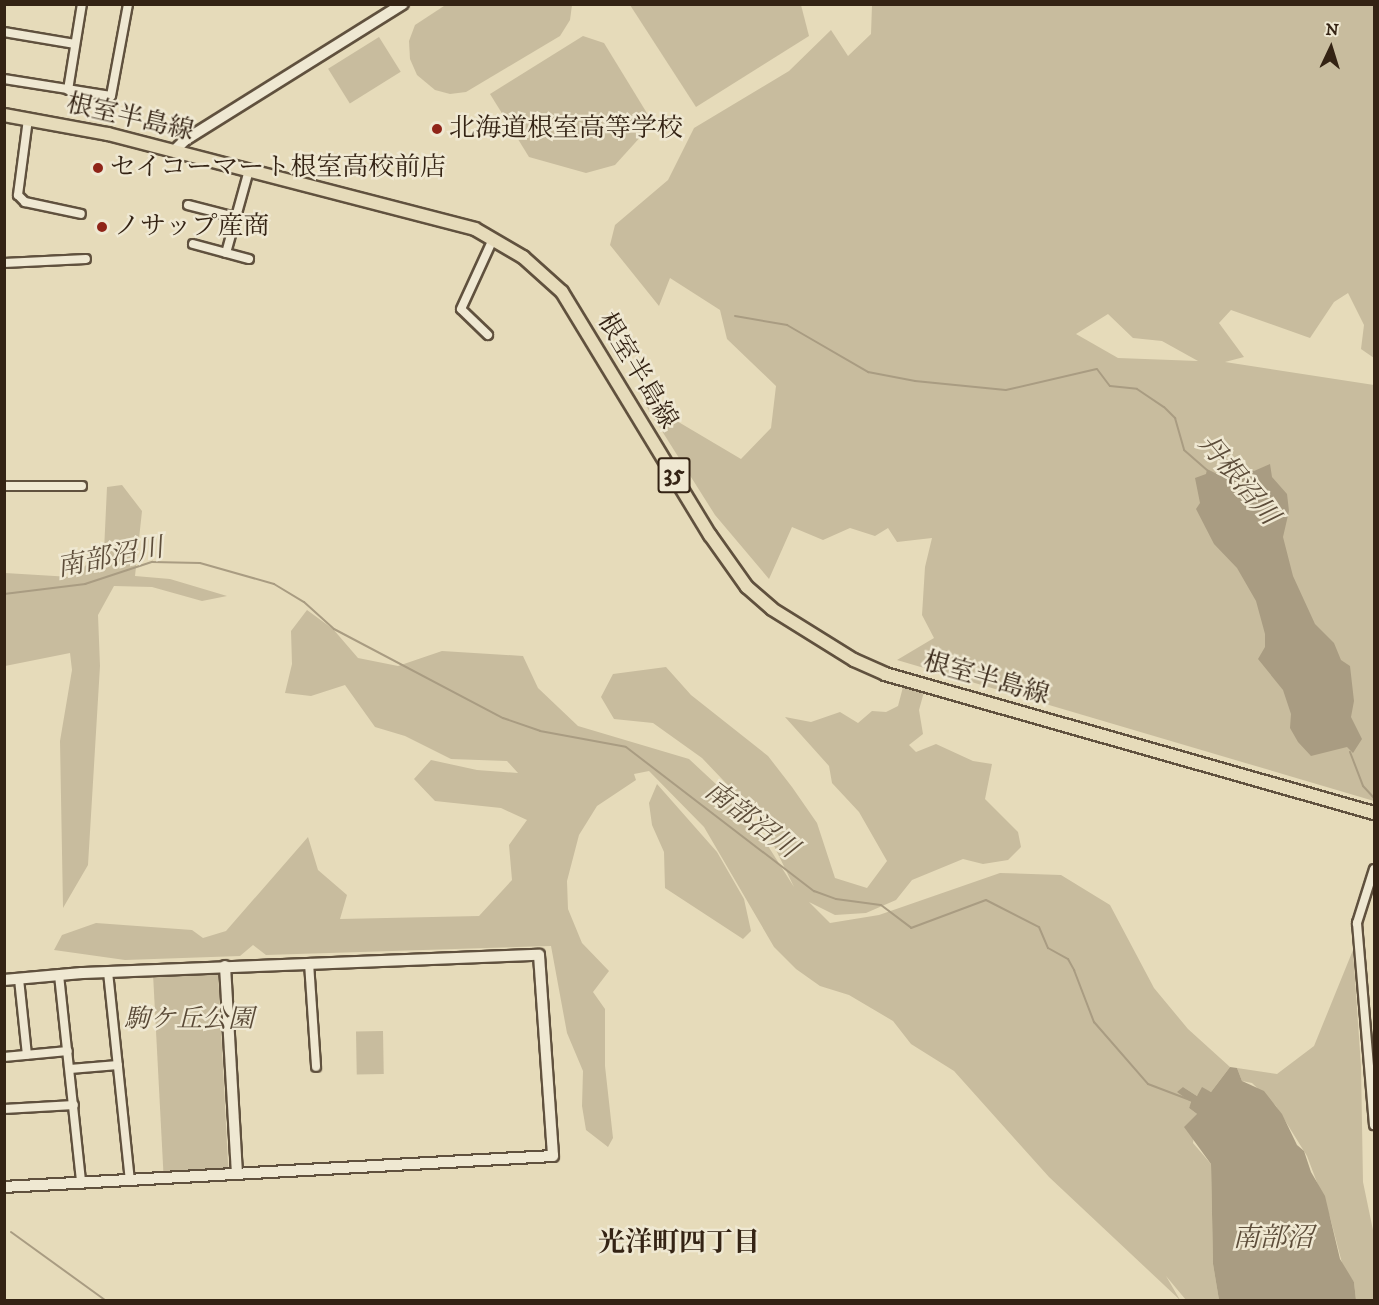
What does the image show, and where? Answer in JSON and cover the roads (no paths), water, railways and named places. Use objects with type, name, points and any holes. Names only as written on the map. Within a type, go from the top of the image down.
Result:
[{"type":"main road","name":"根室半島線","points":[[4,115],[174,151],[475,229],[523,257],[562,292],[710,535],[747,586],[772,609],[854,660],[885,674],[1374,813]]},
{"type":"street","points":[[68,90],[82,4]]},
{"type":"street","points":[[4,79],[111,96],[128,4]]},
{"type":"street","points":[[174,151],[185,140],[403,4]]},
{"type":"street","points":[[4,32],[75,44]]},
{"type":"street","points":[[27,119],[18,195],[25,202],[81,214]]},
{"type":"street","points":[[226,253],[249,170]]},
{"type":"street","points":[[188,205],[236,217]]},
{"type":"street","points":[[488,335],[461,309],[493,239]]},
{"type":"street","points":[[193,244],[249,259]]},
{"type":"street","points":[[4,263],[86,259]]},
{"type":"street","points":[[4,486],[82,486]]},
{"type":"street","points":[[1374,869],[1357,923],[1374,1125]]},
{"type":"street","points":[[4,980],[225,966],[539,955],[554,1156],[4,1187]]},
{"type":"street","points":[[309,963],[315,1067]]},
{"type":"street","points":[[225,966],[237,1174]]},
{"type":"street","points":[[108,972],[130,1180]]},
{"type":"street","points":[[60,975],[81,1182]]},
{"type":"street","points":[[19,979],[27,1055]]},
{"type":"street","points":[[4,1057],[68,1051]]},
{"type":"street","points":[[70,1069],[118,1065]]},
{"type":"street","points":[[4,1109],[74,1105]]},
{"type":"water","points":[[1232,461],[1254,471],[1270,464],[1272,477],[1287,494],[1289,511],[1283,537],[1293,576],[1315,624],[1334,643],[1341,660],[1350,666],[1354,701],[1351,717],[1362,739],[1353,753],[1347,747],[1311,756],[1298,742],[1290,728],[1291,714],[1283,690],[1258,659],[1265,647],[1265,634],[1256,601],[1237,568],[1214,544],[1196,509],[1200,503],[1195,478],[1206,474],[1207,469],[1221,476],[1228,474],[1226,468]]},
{"type":"water","name":"南部沼","points":[[1230,1067],[1237,1068],[1242,1081],[1264,1091],[1282,1114],[1297,1145],[1304,1151],[1311,1172],[1325,1196],[1340,1259],[1354,1282],[1356,1300],[1219,1300],[1213,1264],[1211,1164],[1184,1127],[1197,1114],[1189,1108],[1191,1102],[1177,1092],[1183,1087],[1197,1096],[1202,1087],[1211,1092]]},
{"type":"waterway","name":"丹根沼川","points":[[735,316],[787,325],[868,372],[915,381],[1006,390],[1097,369],[1110,386],[1137,389],[1164,407],[1175,418],[1184,450],[1207,470]]},
{"type":"waterway","name":"南部沼川","points":[[4,594],[85,584],[152,562],[200,563],[274,584],[304,602],[334,629],[503,718],[540,731],[626,747],[814,891],[836,899],[881,905],[911,928],[986,900],[1039,927],[1048,948],[1068,959],[1094,1022],[1148,1084],[1190,1100]]},
{"type":"waterway","name":"丹根沼川","points":[[1350,752],[1363,786],[1374,798]]},
{"type":"waterway","points":[[11,1232],[105,1300]]},
{"type":"place","name":"北海道根室高等学校","points":[[437,129]]},
{"type":"place","name":"セイコーマート根室高校前店","points":[[98,168]]},
{"type":"place","name":"ノサップ産商","points":[[102,227]]},
{"type":"district","name":"光洋町四丁目","points":[[679,1244]]},
{"type":"park label","name":"駒ケ丘公園","points":[[189,1020]]}]
